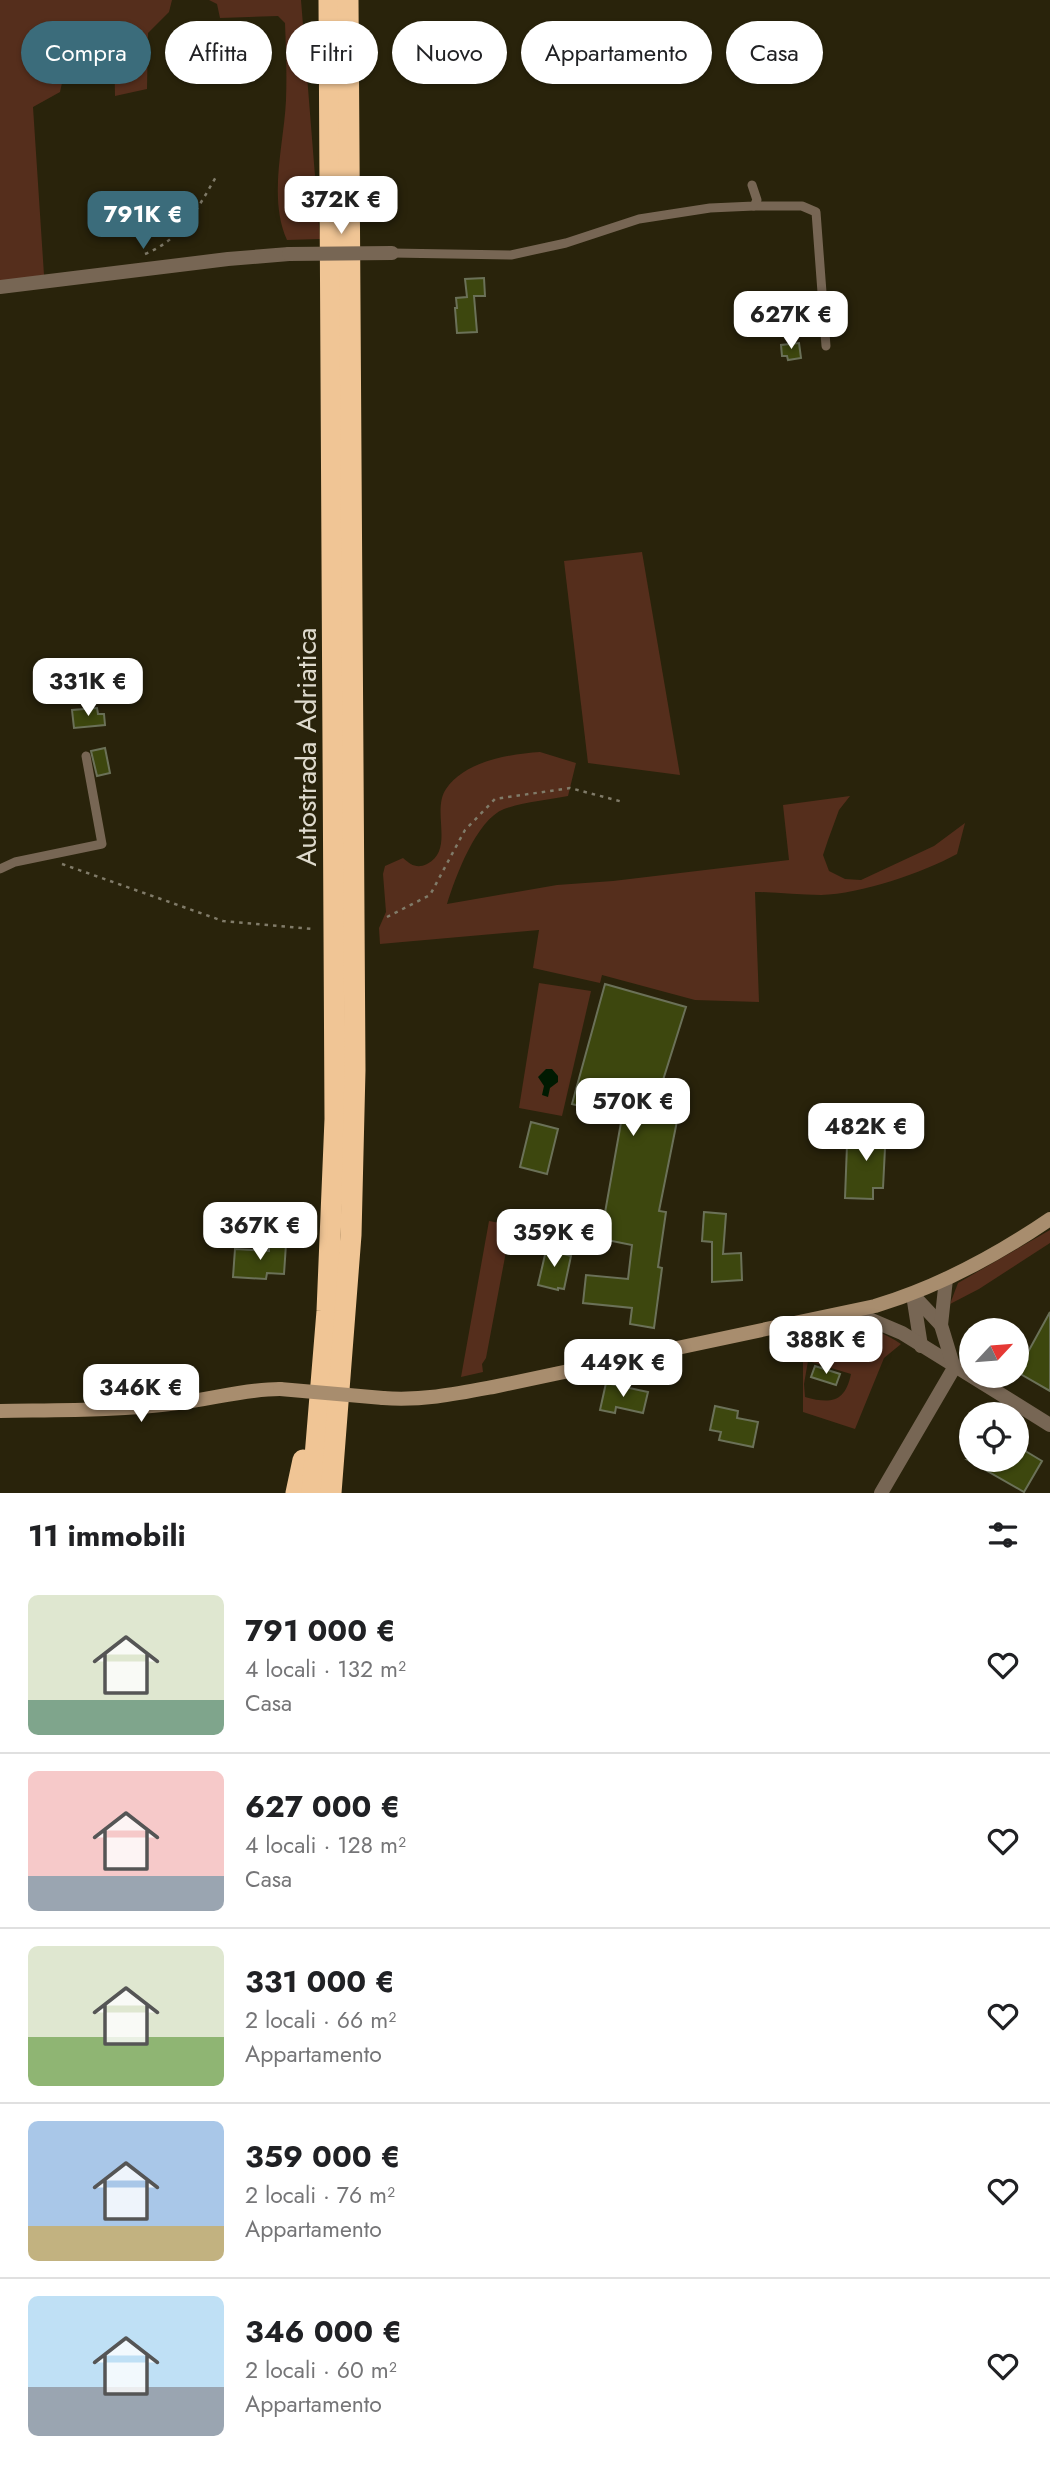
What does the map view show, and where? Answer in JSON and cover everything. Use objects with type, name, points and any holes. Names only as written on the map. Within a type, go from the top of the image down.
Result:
[{"type":"highway","name":"Autostrada Adriatica","points":[[329,0],[339,145],[355,1070],[347,1293],[331,1493]]},
{"type":"highway","name":"Autostrada Adriatica","points":[[312,1493],[332,1219],[335,1119],[339,145],[348,0]]},
{"type":"highway","points":[[345,1493],[357,1315],[347,1293]]},
{"type":"highway","points":[[296,1493],[308,1420],[320,1402]]},
{"type":"main road","points":[[0,1411],[120,1409],[179,1403],[255,1389],[410,1400],[435,1398],[842,1314],[913,1295],[1021,1239],[1050,1219]]},
{"type":"street","points":[[0,287],[162,266],[289,254],[392,253]]},
{"type":"street","points":[[881,1493],[954,1368],[942,1325],[947,1279]]},
{"type":"street","points":[[913,1295],[942,1325]]},
{"type":"street","points":[[913,1295],[921,1346]]},
{"type":"street","points":[[842,1314],[869,1319],[902,1334],[1050,1425]]},
{"type":"lane","points":[[752,185],[757,200],[754,206]]},
{"type":"lane","points":[[392,253],[512,255],[566,243],[639,219],[710,208],[802,205],[816,212],[826,346]]},
{"type":"lane","points":[[0,869],[15,862],[102,844],[86,756]]},
{"type":"path","points":[[139,255],[147,254],[174,239],[217,175]]},
{"type":"path","points":[[387,917],[430,895],[465,830],[495,799],[570,788],[623,802]]},
{"type":"path","points":[[42,856],[223,921],[312,929]]},
{"type":"shaded area","points":[[0,0],[172,0],[169,12],[151,30],[151,21],[21,21],[21,84],[62,84],[60,92],[33,107],[44,275],[0,282]]},
{"type":"shaded area","points":[[209,0],[301,0],[303,21],[286,21],[286,71],[285,23],[278,16],[220,18],[217,4]]},
{"type":"shaded area","points":[[115,84],[147,84],[147,89],[115,96]]},
{"type":"shaded area","points":[[286,84],[308,84],[320,239],[287,240],[281,224],[278,189]]},
{"type":"shaded area","points":[[642,552],[680,775],[588,763],[564,561]]},
{"type":"shaded area","points":[[540,752],[576,763],[568,796],[504,809],[494,815],[484,825],[468,851],[447,904],[557,885],[789,860],[783,805],[850,796],[839,810],[823,855],[829,871],[845,879],[861,880],[934,846],[965,823],[957,854],[891,881],[837,894],[755,892],[759,1002],[695,1000],[602,975],[600,983],[533,968],[539,930],[380,944],[379,928],[386,912],[383,874],[385,866],[403,858],[420,866],[435,858],[440,849],[442,798],[454,779],[488,761]]},
{"type":"shaded area","points":[[539,983],[591,991],[562,1116],[519,1108]]},
{"type":"shaded area","points":[[546,1069],[552,1069],[558,1076],[558,1082],[550,1088],[548,1097],[542,1095],[544,1086],[538,1077]]},
{"type":"shaded area","points":[[489,1221],[511,1225],[486,1358],[482,1364],[483,1372],[461,1377]]},
{"type":"shaded area","points":[[1050,1230],[1050,1243],[979,1289],[950,1304],[958,1283]]},
{"type":"shaded area","points":[[858,1327],[877,1331],[901,1344],[884,1358],[855,1429],[803,1412],[803,1362],[781,1352],[785,1337]],"holes":[[[808,1361],[851,1374],[845,1391],[835,1399],[805,1397]]]},
{"type":"building","points":[[484,278],[485,296],[474,296],[477,332],[457,333],[456,298],[467,297],[465,279]]},
{"type":"building","points":[[799,343],[801,358],[788,360],[787,356],[782,356],[781,345]]},
{"type":"building","points":[[97,708],[98,714],[104,714],[105,725],[74,728],[72,710]]},
{"type":"building","points":[[105,748],[110,773],[97,776],[91,751]]},
{"type":"building","points":[[605,984],[686,1007],[658,1096],[681,1101],[659,1211],[666,1212],[658,1267],[662,1268],[654,1328],[630,1324],[632,1308],[583,1303],[586,1275],[628,1279],[632,1245],[592,1237],[595,1222],[603,1224],[622,1117],[572,1104]]},
{"type":"building","points":[[531,1122],[558,1129],[547,1174],[520,1167]]},
{"type":"building","points":[[853,1129],[889,1129],[890,1148],[885,1148],[883,1188],[873,1188],[873,1199],[845,1198],[847,1145],[854,1145]]},
{"type":"building","points":[[704,1212],[726,1214],[723,1254],[741,1253],[742,1280],[712,1282],[712,1242],[702,1241]]},
{"type":"building","points":[[269,1243],[286,1244],[284,1274],[267,1273],[266,1279],[233,1277],[235,1249],[269,1251]]},
{"type":"building","points":[[547,1246],[571,1256],[564,1289],[538,1285]]},
{"type":"building","points":[[1050,1312],[1050,1391],[1029,1379],[1029,1350]]},
{"type":"building","points":[[815,1366],[840,1374],[836,1385],[811,1377]]},
{"type":"building","points":[[606,1383],[648,1392],[643,1413],[616,1407],[615,1413],[600,1410]]},
{"type":"building","points":[[715,1406],[738,1411],[737,1418],[758,1422],[753,1447],[719,1440],[721,1432],[710,1430]]},
{"type":"building","points":[[1029,1453],[1042,1461],[1024,1492],[989,1472],[1029,1472]]}]
